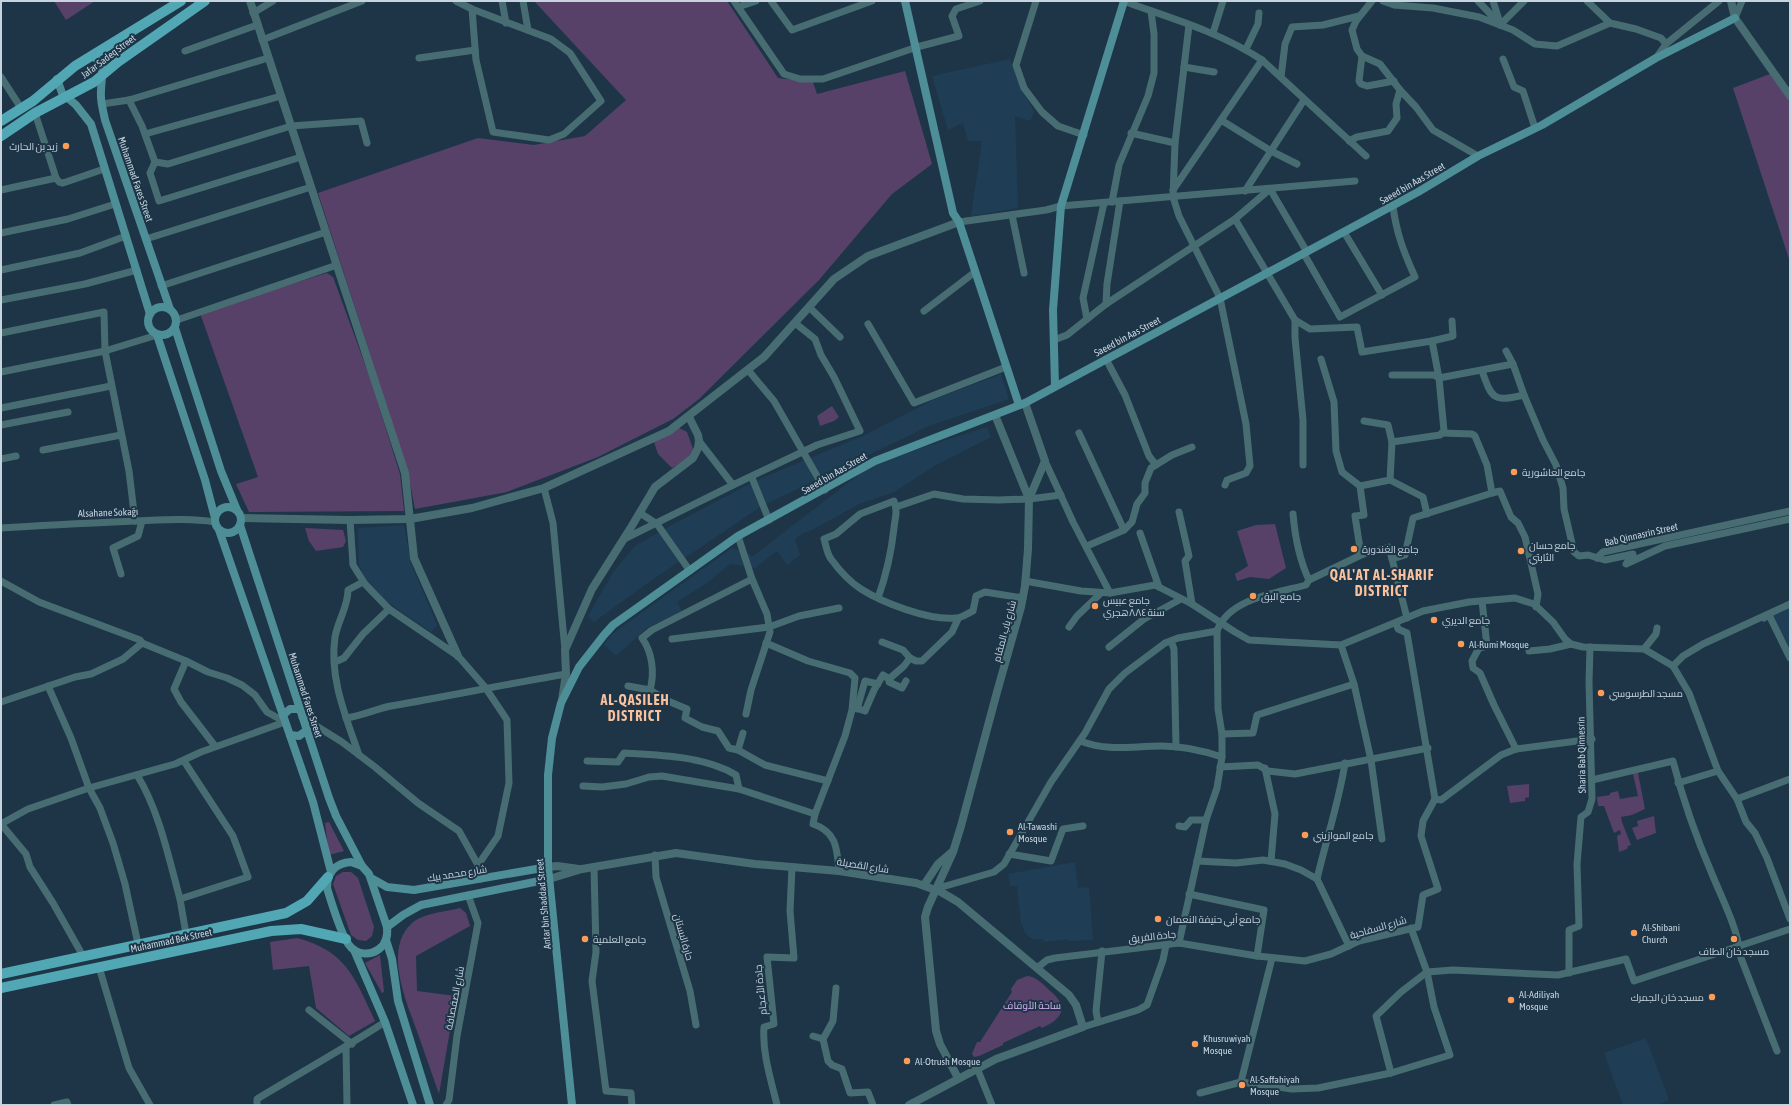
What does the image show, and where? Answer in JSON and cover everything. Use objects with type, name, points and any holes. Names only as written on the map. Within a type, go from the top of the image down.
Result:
[{"type":"main road","name":"Jafar Sadeq Street","points":[[1,121],[43,93],[57,79],[181,1]]},
{"type":"main road","name":"Jafar Sadeq Street","points":[[1,136],[34,113],[86,87],[118,62],[205,1]]},
{"type":"main road","points":[[905,1],[917,47],[953,213],[959,222],[1006,367],[1022,404]]},
{"type":"main road","points":[[1055,386],[1054,310],[1061,206],[1124,1]]},
{"type":"main road","name":"Saeed bin Aas Street","points":[[561,703],[579,666],[613,625],[738,536],[825,490],[875,461],[1022,404],[1393,206],[1478,156],[1535,128],[1656,58],[1735,18]]},
{"type":"main road","points":[[92,56],[101,64],[103,75]]},
{"type":"main road","name":"Muhammad Fares Street","points":[[103,75],[100,91],[105,120],[170,309]]},
{"type":"main road","points":[[57,79],[60,89],[66,97],[76,105],[91,124],[150,314],[148,324],[157,335],[205,480],[215,520],[315,808],[330,874],[328,893],[346,939],[354,950],[385,1022],[413,1105]]},
{"type":"main road","points":[[150,314],[156,308],[166,307],[173,312],[176,324],[169,334],[157,335]]},
{"type":"main road","name":"Muhammad Fares Street","points":[[176,324],[221,471],[240,518],[301,713],[336,816],[362,866],[371,878]]},
{"type":"main road","points":[[215,520],[218,511],[226,507],[240,518],[232,532],[228,533],[219,530]]},
{"type":"main road","name":"Antar bin Shaddad Street","points":[[561,703],[552,738],[548,775],[548,867],[572,1105]]},
{"type":"main road","points":[[284,719],[290,709],[301,713]]},
{"type":"main road","points":[[290,735],[299,736],[307,730]]},
{"type":"main road","points":[[330,874],[340,864],[351,862],[362,866]]},
{"type":"main road","name":"شارع محمد بيك","points":[[371,878],[387,887],[405,890],[481,879],[548,867]]},
{"type":"main road","name":"Muhammad Bek Street","points":[[1,974],[138,944],[264,919],[286,913],[307,901],[330,874]]},
{"type":"main road","points":[[371,878],[387,927],[386,940],[392,959],[398,1001],[430,1105]]},
{"type":"main road","points":[[387,927],[403,915],[421,905],[549,879]]},
{"type":"main road","name":"Muhammad Bek Street","points":[[1,988],[290,928],[312,931],[346,939]]},
{"type":"main road","points":[[354,950],[370,954],[380,949],[386,940]]},
{"type":"street","points":[[250,1],[405,473],[414,558],[458,656]]},
{"type":"street","points":[[253,13],[273,1]]},
{"type":"street","points":[[262,40],[357,1]]},
{"type":"street","points":[[456,1],[506,23],[551,39],[570,53],[601,101],[564,134],[549,140],[493,132],[475,50],[472,9]]},
{"type":"street","points":[[502,1],[506,23]]},
{"type":"street","points":[[523,1],[528,30]]},
{"type":"street","points":[[756,1],[736,4],[784,74],[800,78],[823,79],[917,47],[959,36],[952,16],[956,8],[980,1]]},
{"type":"street","points":[[771,1],[792,30],[872,1]]},
{"type":"street","points":[[1036,1],[1016,65],[1024,88],[1042,112],[1058,126],[1084,135]]},
{"type":"street","points":[[1124,1],[1213,33],[1246,49],[1262,60],[1366,156]]},
{"type":"street","points":[[1213,33],[1223,1]]},
{"type":"street","points":[[1372,1],[1359,16],[1352,30],[1357,49],[1362,56],[1380,64],[1433,130],[1478,156]]},
{"type":"street","points":[[1383,1],[1394,5],[1433,8],[1479,17],[1513,30],[1535,44],[1558,46],[1610,23]]},
{"type":"street","points":[[1478,1],[1500,25]]},
{"type":"street","points":[[1493,1],[1500,25]]},
{"type":"street","points":[[1500,25],[1524,1]]},
{"type":"street","points":[[1587,1],[1610,23],[1636,29],[1660,38],[1666,44]]},
{"type":"street","points":[[1656,58],[1666,44],[1719,1]]},
{"type":"street","points":[[1731,1],[1735,18],[1790,96]]},
{"type":"street","points":[[1735,18],[1742,1]]},
{"type":"street","points":[[1087,319],[1083,298],[1108,202],[1119,165],[1131,133],[1148,96],[1154,73],[1154,34],[1151,11]]},
{"type":"street","points":[[1246,49],[1258,24],[1259,13]]},
{"type":"street","points":[[1281,77],[1285,44],[1292,27],[1323,25],[1359,16]]},
{"type":"street","points":[[185,51],[257,25]]},
{"type":"street","points":[[1189,25],[1176,143],[1173,193],[1179,216],[1220,298],[1246,424],[1250,463],[1246,473],[1227,480],[1225,485]]},
{"type":"street","points":[[419,58],[475,50]]},
{"type":"street","points":[[1362,56],[1359,81],[1361,84],[1367,86],[1394,82]]},
{"type":"street","points":[[102,104],[129,100],[268,58]]},
{"type":"street","points":[[1503,59],[1514,87],[1523,91],[1535,128]]},
{"type":"street","points":[[1173,193],[1262,60]]},
{"type":"street","points":[[1184,67],[1214,72]]},
{"type":"street","points":[[1,77],[22,108]]},
{"type":"street","points":[[1349,141],[1357,137],[1388,131],[1396,118],[1396,104],[1400,90]]},
{"type":"street","points":[[145,134],[281,96]]},
{"type":"street","points":[[129,100],[145,134],[155,162],[150,173],[159,201],[301,157]]},
{"type":"street","points":[[1245,191],[1304,100]]},
{"type":"street","points":[[34,113],[56,178],[59,182],[63,183],[104,169]]},
{"type":"street","points":[[1222,120],[1271,151],[1297,164]]},
{"type":"street","points":[[155,162],[168,164],[291,126],[361,121],[367,143]]},
{"type":"street","points":[[1131,133],[1176,143]]},
{"type":"street","points":[[1,190],[56,178]]},
{"type":"street","points":[[240,518],[350,520],[410,519],[472,508],[544,488],[669,431],[764,357],[834,279],[868,256],[959,222],[1012,215],[1061,206],[1120,201],[1173,193],[1245,191],[1355,181]]},
{"type":"street","points":[[146,239],[311,187]]},
{"type":"street","points":[[1054,340],[1067,335],[1106,304],[1235,219],[1270,189]]},
{"type":"street","points":[[1270,189],[1340,317],[1415,277],[1402,249],[1393,206]]},
{"type":"street","points":[[1106,304],[1120,201]]},
{"type":"street","points":[[1,233],[68,219],[115,204]]},
{"type":"street","points":[[1012,215],[1024,273]]},
{"type":"street","points":[[1235,219],[1266,274],[1295,320],[1310,330],[1357,327],[1362,352],[1432,341],[1453,336],[1452,321]]},
{"type":"street","points":[[161,286],[326,232]]},
{"type":"street","points":[[1344,232],[1382,295]]},
{"type":"street","points":[[1,270],[80,253],[126,236]]},
{"type":"street","points":[[176,324],[337,265]]},
{"type":"street","points":[[1,300],[85,284],[137,270]]},
{"type":"street","points":[[924,311],[975,272]]},
{"type":"street","points":[[809,307],[840,337]]},
{"type":"street","points":[[1,333],[104,312],[105,351],[139,521],[138,536],[113,548],[121,574]]},
{"type":"street","points":[[1295,320],[1295,338],[1302,420],[1303,465]]},
{"type":"street","points":[[624,539],[817,446],[860,431],[845,398],[821,355],[815,339],[795,323]]},
{"type":"street","points":[[868,324],[914,403],[1006,367]]},
{"type":"street","points":[[1,372],[105,351],[157,335]]},
{"type":"street","points":[[1432,341],[1439,378],[1444,431],[1442,433]]},
{"type":"street","points":[[1506,351],[1513,364],[1543,440],[1556,465],[1563,488],[1564,509],[1574,552],[1579,556],[1588,555],[1597,558]]},
{"type":"street","points":[[1106,359],[1125,395],[1149,456],[1156,465]]},
{"type":"street","points":[[1322,359],[1334,402],[1336,451],[1342,472],[1360,486],[1364,515],[1355,516],[1361,555]]},
{"type":"street","points":[[1392,375],[1434,375],[1439,378],[1513,364]]},
{"type":"street","points":[[748,370],[774,401],[825,490]]},
{"type":"street","points":[[1482,371],[1488,387],[1495,397],[1503,400],[1524,395]]},
{"type":"street","points":[[1,408],[111,386]]},
{"type":"street","points":[[1022,404],[1045,461],[1073,522],[1087,546],[1110,593]]},
{"type":"street","points":[[1,425],[68,412]]},
{"type":"street","name":"شارع باب المقام","points":[[958,1078],[940,1044],[936,1032],[925,916],[935,889],[953,852],[1023,598],[1026,581],[1029,499],[995,415]]},
{"type":"street","points":[[688,417],[699,441],[733,486]]},
{"type":"street","points":[[1364,421],[1388,425],[1392,442],[1390,480]]},
{"type":"street","points":[[1392,442],[1442,433],[1472,434],[1475,436],[1487,465],[1492,493]]},
{"type":"street","points":[[1079,434],[1124,530]]},
{"type":"street","points":[[43,450],[121,435]]},
{"type":"street","points":[[566,650],[592,589],[655,487],[693,458],[699,441]]},
{"type":"street","points":[[1087,546],[1124,530],[1132,522],[1137,504],[1145,493],[1144,483],[1150,468],[1172,455],[1192,447]]},
{"type":"street","points":[[1,459],[16,456]]},
{"type":"street","points":[[1029,499],[1045,461]]},
{"type":"street","points":[[752,478],[769,520]]},
{"type":"street","points":[[1360,486],[1390,480],[1423,497],[1427,514]]},
{"type":"street","points":[[544,488],[553,523],[566,650],[566,674],[561,703]]},
{"type":"street","points":[[1392,559],[1405,555],[1413,518],[1500,491],[1512,518],[1518,523],[1523,533],[1538,594],[1538,602],[1536,607]]},
{"type":"street","points":[[896,507],[934,494],[963,499],[1029,499],[1061,495]]},
{"type":"street","points":[[878,598],[892,552],[894,527],[897,515],[894,501],[860,514],[836,534],[824,539],[830,558],[860,589],[878,598],[928,615],[958,618],[973,611],[976,596],[985,592],[1023,598]]},
{"type":"street","name":"Bab Qinnasrin Street","points":[[1597,558],[1603,552],[1607,551],[1790,511]]},
{"type":"street","points":[[1179,512],[1189,556],[1185,561],[1192,604]]},
{"type":"street","points":[[640,513],[657,524],[690,571]]},
{"type":"street","points":[[1293,514],[1295,539],[1304,570],[1309,580]]},
{"type":"street","name":"Bab Qinnasrin Street","points":[[1597,558],[1605,560],[1632,554],[1626,564],[1665,546],[1790,519]]},
{"type":"street","name":"Alsahane Sokağı","points":[[1,528],[56,524],[215,520]]},
{"type":"street","points":[[350,520],[353,565],[363,582],[389,610],[458,656],[486,687],[508,720],[509,783],[498,836],[478,865]]},
{"type":"street","points":[[1140,533],[1159,587]]},
{"type":"street","points":[[738,536],[752,579],[767,614],[770,632],[751,690],[746,714]]},
{"type":"street","points":[[1179,943],[1196,860],[1206,820],[1217,788],[1222,757],[1222,734],[1218,709],[1217,631],[1220,623],[1245,602],[1306,585],[1309,580],[1361,555],[1389,547],[1407,618]]},
{"type":"street","points":[[650,690],[650,650],[642,638],[652,630],[752,579]]},
{"type":"street","points":[[1,581],[38,602],[140,640],[142,643],[242,685],[255,695],[267,712],[284,719]]},
{"type":"street","points":[[1026,581],[1081,591],[1110,593],[1155,585],[1192,604],[1249,640],[1341,645],[1423,611],[1482,601],[1515,598],[1534,604],[1553,622],[1565,640],[1571,644]]},
{"type":"street","points":[[359,756],[336,682],[335,636],[348,599],[348,590],[363,582]]},
{"type":"street","points":[[1069,628],[1077,616],[1101,592]]},
{"type":"street","points":[[1109,647],[1144,618],[1181,599]]},
{"type":"street","points":[[1482,601],[1487,646],[1479,648],[1472,661],[1473,668],[1480,673],[1516,749]]},
{"type":"street","points":[[1749,624],[1755,619],[1790,604]]},
{"type":"street","points":[[672,639],[769,627],[799,616],[839,608]]},
{"type":"street","points":[[335,662],[344,658],[363,634],[389,610]]},
{"type":"street","points":[[1673,666],[1683,656],[1703,644],[1770,615],[1790,658]]},
{"type":"street","points":[[882,642],[903,650],[910,658],[916,661],[922,661],[952,632],[958,618]]},
{"type":"street","points":[[1396,623],[1398,628],[1407,633],[1436,799],[1441,800],[1501,754],[1516,749],[1592,739]]},
{"type":"street","points":[[1644,649],[1656,634],[1657,628]]},
{"type":"street","points":[[935,889],[994,872],[1004,864],[1051,782],[1080,741],[1109,689],[1125,673],[1150,653],[1171,641],[1178,638],[1217,631]]},
{"type":"street","points":[[1171,641],[1174,649],[1176,747]]},
{"type":"street","points":[[1,702],[48,686],[91,674],[122,659],[142,643]]},
{"type":"street","points":[[766,643],[808,661],[850,673],[856,682],[855,708]]},
{"type":"street","points":[[1529,651],[1550,649],[1571,644],[1590,647],[1644,649],[1673,666],[1689,692],[1718,771],[1737,799],[1746,822],[1755,834],[1767,858],[1790,919]]},
{"type":"street","points":[[1341,645],[1354,684],[1371,760],[1382,839]]},
{"type":"street","name":"Sharia Bab Qinnesrin","points":[[1569,973],[1569,930],[1579,926],[1577,864],[1581,817],[1588,812],[1592,799],[1592,739],[1589,682],[1590,647]]},
{"type":"street","points":[[889,679],[904,666],[910,658]]},
{"type":"street","points":[[186,661],[174,688],[181,702],[215,746]]},
{"type":"street","points":[[346,718],[390,707],[417,703],[486,687],[566,674]]},
{"type":"street","points":[[855,708],[865,711],[883,675],[894,685],[902,688],[906,681]]},
{"type":"street","points":[[839,871],[836,843],[823,827],[813,824],[865,681],[878,684]]},
{"type":"street","points":[[1222,734],[1253,733],[1257,715],[1354,684]]},
{"type":"street","points":[[48,686],[71,738],[89,788],[100,808],[113,843],[125,884],[138,944]]},
{"type":"street","points":[[628,686],[650,690],[668,701],[687,709],[685,718],[702,727],[718,731],[729,748],[738,750],[765,765],[828,781]]},
{"type":"street","points":[[301,713],[359,756],[418,803],[460,831],[478,865],[481,879]]},
{"type":"street","points":[[83,956],[53,902],[30,867],[26,854],[1,824],[28,809],[89,788],[184,761],[215,746],[284,719]]},
{"type":"street","points":[[738,750],[743,733]]},
{"type":"street","points":[[1080,741],[1097,747],[1112,749],[1163,746],[1176,747],[1222,757]]},
{"type":"street","points":[[1220,766],[1258,765],[1268,771],[1294,774],[1428,748]]},
{"type":"street","points":[[587,761],[618,762],[624,753],[666,755],[723,767],[736,775],[739,789]]},
{"type":"street","points":[[180,899],[248,877],[233,836],[184,761]]},
{"type":"street","points":[[1592,780],[1673,761],[1683,799],[1740,945],[1741,958],[1777,1051]]},
{"type":"street","points":[[1317,879],[1327,837],[1339,799],[1345,763]]},
{"type":"street","points":[[1264,768],[1275,814],[1271,861]]},
{"type":"street","points":[[1678,783],[1718,771]]},
{"type":"street","points":[[137,775],[147,794],[170,862],[180,899],[186,934]]},
{"type":"street","points":[[583,786],[602,787],[626,784],[649,777],[662,776],[739,789],[816,814]]},
{"type":"street","points":[[1737,799],[1790,779]]},
{"type":"street","name":"شارع السفاحية","points":[[1272,958],[1305,961],[1331,954],[1359,941],[1418,927],[1423,895],[1438,889],[1421,836],[1423,821],[1436,799]]},
{"type":"street","points":[[1179,826],[1185,827],[1191,820],[1206,820]]},
{"type":"street","points":[[1009,854],[1051,861],[1063,829],[1083,826]]},
{"type":"street","points":[[924,885],[938,864],[953,852]]},
{"type":"street","name":"شارع القصيلة","points":[[549,879],[582,869],[655,855],[676,853],[755,864],[839,871],[924,885],[935,889],[958,902],[1071,997],[1083,1027]]},
{"type":"street","name":"حارة البستان","points":[[655,855],[656,877],[690,991],[696,1025]]},
{"type":"street","points":[[1196,860],[1236,863],[1263,860],[1271,861],[1296,868],[1317,879],[1349,946]]},
{"type":"street","name":"شارع القصيلة","points":[[548,867],[557,866],[582,869]]},
{"type":"street","points":[[594,867],[596,952],[592,981],[606,1091],[631,1093],[632,1105]]},
{"type":"street","name":"جادة الأعجام","points":[[777,1105],[766,1059],[764,1033],[764,1027],[774,1024],[767,957],[794,958],[790,910],[792,867]]},
{"type":"street","points":[[1190,894],[1264,910],[1257,956]]},
{"type":"street","name":"شارع الصفصافة","points":[[446,1105],[449,1100],[457,1036],[478,923],[468,895]]},
{"type":"street","points":[[1200,1093],[1242,1082],[1305,1089],[1391,1073],[1450,1055],[1434,1007],[1427,972],[1411,928]]},
{"type":"street","points":[[1391,1073],[1376,1016],[1401,992],[1427,972],[1454,970],[1558,975],[1626,959],[1634,981],[1790,928]]},
{"type":"street","name":"جادة الفريق","points":[[1037,968],[1047,960],[1179,943],[1272,958]]},
{"type":"street","points":[[909,1105],[977,1068],[1022,1048],[1138,1010],[1147,1005],[1163,960],[1166,945]]},
{"type":"street","points":[[1098,1022],[1096,1011],[1102,952]]},
{"type":"street","points":[[1242,1082],[1272,958]]},
{"type":"street","points":[[99,967],[129,1068],[150,1105]]},
{"type":"street","points":[[836,988],[833,1020],[823,1039],[828,1061],[832,1066],[842,1069],[850,1093],[868,1092],[873,1105]]},
{"type":"street","points":[[309,1010],[349,1046],[347,1105]]},
{"type":"street","points":[[257,1105],[257,1099],[323,1059],[349,1046],[385,1022]]},
{"type":"street","points":[[812,1036],[823,1039]]},
{"type":"street","points":[[977,1068],[992,1105]]},
{"type":"street","points":[[54,1105],[67,1102],[68,1105]]},
{"type":"shaded area","points":[[1010,59],[1024,94],[1034,111],[1030,121],[1015,116],[1018,208],[971,216],[982,141],[968,141],[963,123],[948,130],[932,76]]},
{"type":"shaded area","points":[[1001,374],[1009,399],[929,426],[762,506],[649,582],[594,622],[588,616],[614,571],[635,546],[757,480],[865,435],[935,399]]},
{"type":"shaded area","points":[[987,427],[991,437],[936,465],[894,492],[859,504],[812,530],[803,533],[795,539],[800,555],[787,565],[777,551],[755,568],[730,564],[707,583],[677,602],[682,611],[647,628],[616,656],[604,645],[612,634],[732,548],[753,556],[874,463]]},
{"type":"shaded area","points":[[404,525],[411,564],[437,625],[431,632],[386,601],[364,577],[359,565],[358,528]]},
{"type":"shaded area","points":[[1790,607],[1790,655],[1772,615]]},
{"type":"shaded area","points":[[1075,862],[1078,888],[1089,887],[1093,940],[1069,941],[1068,939],[1044,942],[1043,939],[1033,939],[1024,931],[1021,924],[1017,886],[1010,886],[1008,874]]},
{"type":"shaded area","points":[[1646,1038],[1669,1100],[1657,1105],[1623,1105],[1604,1053]]},
{"type":"green space","points":[[54,1],[95,1],[66,20]]},
{"type":"green space","points":[[534,1],[727,1],[778,78],[813,82],[817,94],[905,71],[932,164],[892,194],[819,280],[699,399],[673,419],[598,457],[507,492],[415,509],[410,483],[399,444],[318,193],[478,138],[534,145],[585,136],[626,100]]},
{"type":"green space","points":[[1770,74],[1790,102],[1790,262],[1733,88]]},
{"type":"green space","points":[[327,273],[333,277],[371,381],[400,474],[404,511],[249,512],[236,484],[258,477],[200,313]]},
{"type":"green space","points":[[832,406],[839,417],[834,421],[820,426],[817,416]]},
{"type":"green space","points":[[679,428],[687,432],[693,449],[690,457],[672,468],[658,454],[654,442]]},
{"type":"green space","points":[[1275,524],[1286,568],[1269,579],[1250,577],[1237,581],[1235,574],[1248,566],[1237,531],[1256,525]]},
{"type":"green space","points":[[305,528],[343,530],[346,541],[343,547],[316,551],[309,541]]},
{"type":"green space","points":[[1638,773],[1645,809],[1632,815],[1621,817],[1631,845],[1628,846],[1627,849],[1619,852],[1617,836],[1621,834],[1620,830],[1614,833],[1604,806],[1598,806],[1597,797],[1610,795],[1610,793],[1618,791],[1620,799],[1638,796],[1633,774]]},
{"type":"green space","points":[[1529,784],[1529,797],[1525,798],[1525,801],[1510,803],[1507,786]]},
{"type":"green space","points":[[1654,816],[1656,833],[1637,840],[1632,828],[1638,826],[1637,821]]},
{"type":"green space","points":[[329,822],[344,851],[329,855],[325,823]]},
{"type":"green space","points":[[343,872],[351,872],[358,878],[374,927],[372,936],[366,941],[358,940],[351,935],[333,884],[336,876]]},
{"type":"green space","points":[[460,908],[466,913],[470,926],[416,956],[417,991],[456,996],[439,1094],[408,1008],[400,978],[398,962],[399,948],[403,935],[416,920],[434,913]]},
{"type":"green space","points":[[297,938],[314,944],[338,959],[355,980],[375,1021],[349,1036],[316,1008],[309,966],[273,970],[270,942]]},
{"type":"green space","points":[[380,955],[384,992],[382,993],[365,963]]},
{"type":"green space","name":"ساحة الأوقاف","points":[[1027,976],[1039,981],[1059,1000],[1062,1010],[1060,1015],[1056,1020],[1042,1028],[1040,1026],[1003,1043],[1003,1045],[974,1057],[972,1054],[977,1042],[980,1042],[1012,992],[1011,989],[1017,980]]},
{"type":"place","name":"زيد بن الحارث","points":[[66,146]]},
{"type":"place","name":"جامع العاشورية","points":[[1514,472]]},
{"type":"place","name":"جامع الغندورة","points":[[1354,549]]},
{"type":"place","name":"جامع حسان الثابتي","points":[[1521,551]]},
{"type":"place","name":"جامع البق","points":[[1253,596]]},
{"type":"place","name":"جامع عبيس سنة ٨٨٤هجري","points":[[1095,606]]},
{"type":"place","name":"جامع الديري","points":[[1434,620]]},
{"type":"place","name":"Al-Rumi Mosque","points":[[1461,644]]},
{"type":"place","name":"مسجد الطرسوسي","points":[[1601,693]]},
{"type":"place","name":"Al-Tawashi Mosque","points":[[1010,832]]},
{"type":"place","name":"جامع الموازيني","points":[[1305,835]]},
{"type":"place","name":"جامع أبي حنيفة النعمان","points":[[1158,919]]},
{"type":"place","name":"Al-Shibani Church","points":[[1634,933]]},
{"type":"place","name":"جامع العلمية","points":[[585,939]]},
{"type":"place","name":"مسجد خان الطاف","points":[[1734,939]]},
{"type":"place","name":"مسجد خان الجمرك","points":[[1712,997]]},
{"type":"place","name":"Al-Adiliyah Mosque","points":[[1511,1000]]},
{"type":"place","name":"Khusruwiyah Mosque","points":[[1195,1044]]},
{"type":"place","name":"Al-Otrush Mosque","points":[[907,1061]]},
{"type":"place","name":"Al-Saffahiyah Mosque","points":[[1242,1085]]},
{"type":"district","name":"QAL'AT AL-SHARIF DISTRICT","points":[[1382,584]]},
{"type":"district","name":"AL-QASILEH DISTRICT","points":[[635,708]]}]
